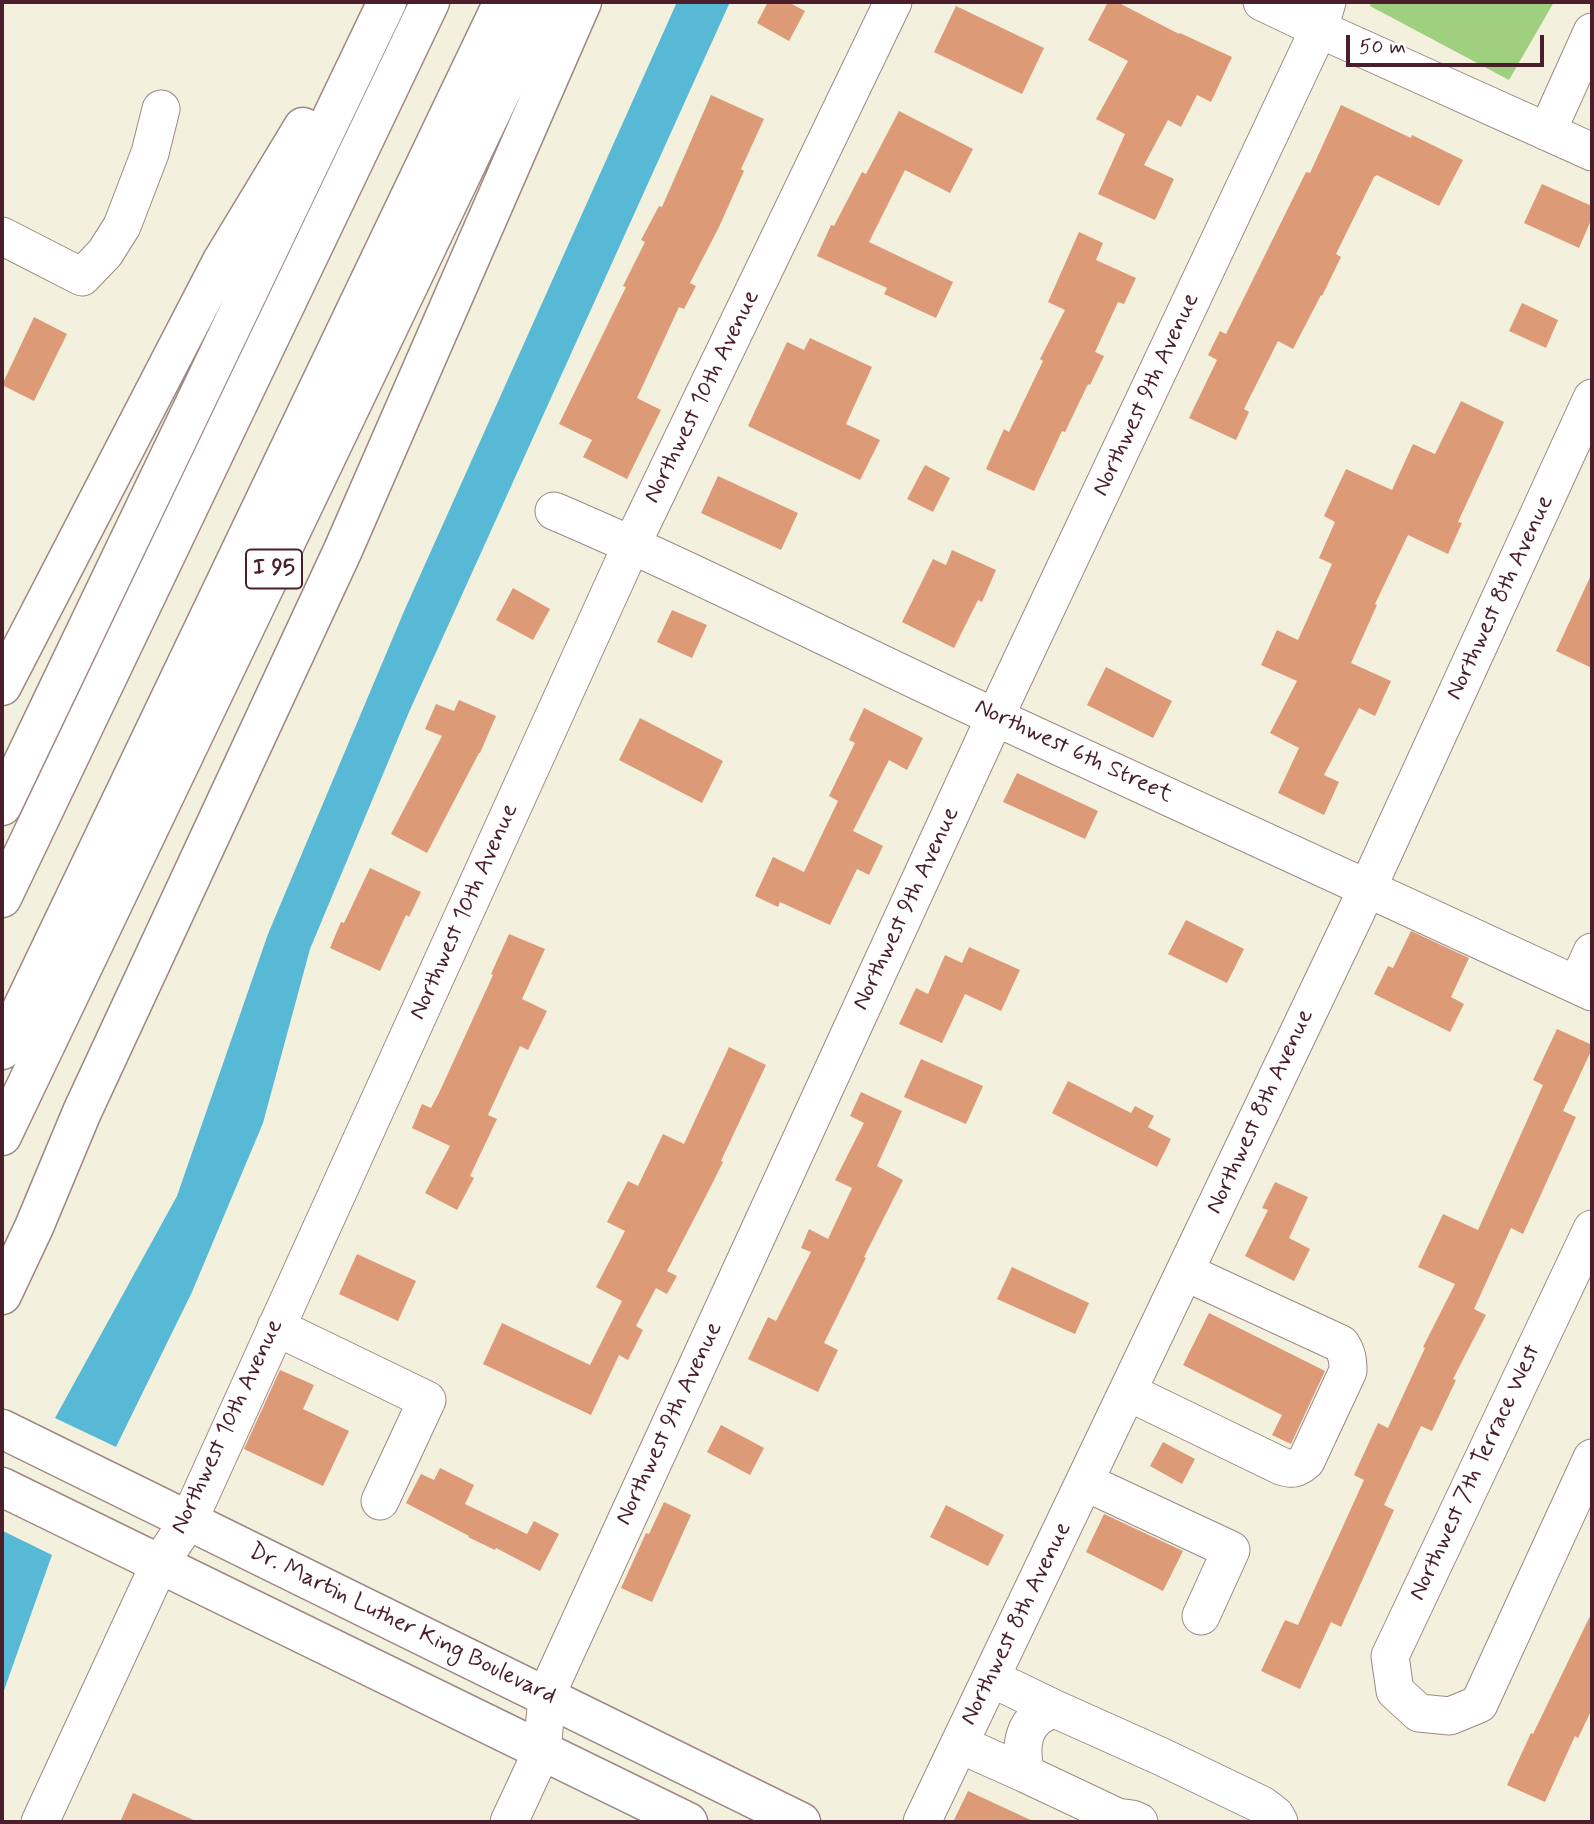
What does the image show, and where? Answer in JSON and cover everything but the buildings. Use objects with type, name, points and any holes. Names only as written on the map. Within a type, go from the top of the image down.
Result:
[{"type":"main road","points":[[2,686],[222,261],[377,2]]},
{"type":"main road","points":[[2,806],[387,2]]},
{"type":"main road","points":[[2,898],[430,2]]},
{"type":"main road","points":[[2,1050],[503,2]]},
{"type":"main road","name":"I 95","points":[[2,1136],[544,2]]},
{"type":"main road","points":[[2,1295],[82,1112],[343,550],[582,2]]},
{"type":"main road","points":[[2,1262],[21,1221],[82,1112]]},
{"type":"main road","name":"Dr. Martin Luther King Boulevard","points":[[2,1429],[801,1822]]},
{"type":"main road","name":"Dr. Martin Luther King Boulevard","points":[[2,1487],[688,1822]]},
{"type":"street","name":"Northwest 10th Avenue","points":[[40,1822],[160,1563],[188,1520],[632,544],[893,2]]},
{"type":"street","points":[[1262,2],[1323,16],[1547,132],[1592,152]]},
{"type":"street","name":"Northwest 9th Avenue","points":[[509,1822],[542,1751],[547,1697],[565,1652],[995,717],[1323,16]]},
{"type":"street","points":[[1547,132],[1592,32]]},
{"type":"street","points":[[2,236],[82,277],[105,253],[122,226],[150,153],[161,109]]},
{"type":"street","name":"Northwest 8th Avenue","points":[[922,1822],[1368,887],[1592,398]]},
{"type":"street","name":"Northwest 6th Street","points":[[554,511],[632,544],[995,717],[1585,989]]},
{"type":"street","points":[[1585,989],[1592,952]]},
{"type":"street","name":"Northwest 7th Terrace West","points":[[1592,1228],[1390,1656],[1395,1691],[1419,1713],[1450,1716],[1479,1704],[1592,1458]]},
{"type":"street","points":[[1128,1392],[1281,1466],[1290,1469],[1299,1467],[1306,1461],[1348,1371],[1346,1351],[1341,1344],[1185,1272]]},
{"type":"street","points":[[276,1327],[427,1400],[380,1501]]},
{"type":"street","points":[[1085,1482],[1231,1550],[1201,1616]]},
{"type":"street","points":[[991,1678],[1262,1805],[1275,1815],[1279,1822]]},
{"type":"street","points":[[1026,1774],[1022,1749],[1026,1731],[1046,1711],[1055,1709]]},
{"type":"street","points":[[959,1744],[1117,1817],[1139,1822]]},
{"type":"green space","points":[[1371,2],[1554,2],[1509,80],[1370,6]]},
{"type":"water","points":[[677,2],[730,2],[409,712],[310,949],[263,1123],[192,1292],[116,1447],[55,1418],[177,1196],[268,934],[405,609]]},
{"type":"water","points":[[3,1531],[52,1555],[2,1696]]}]
